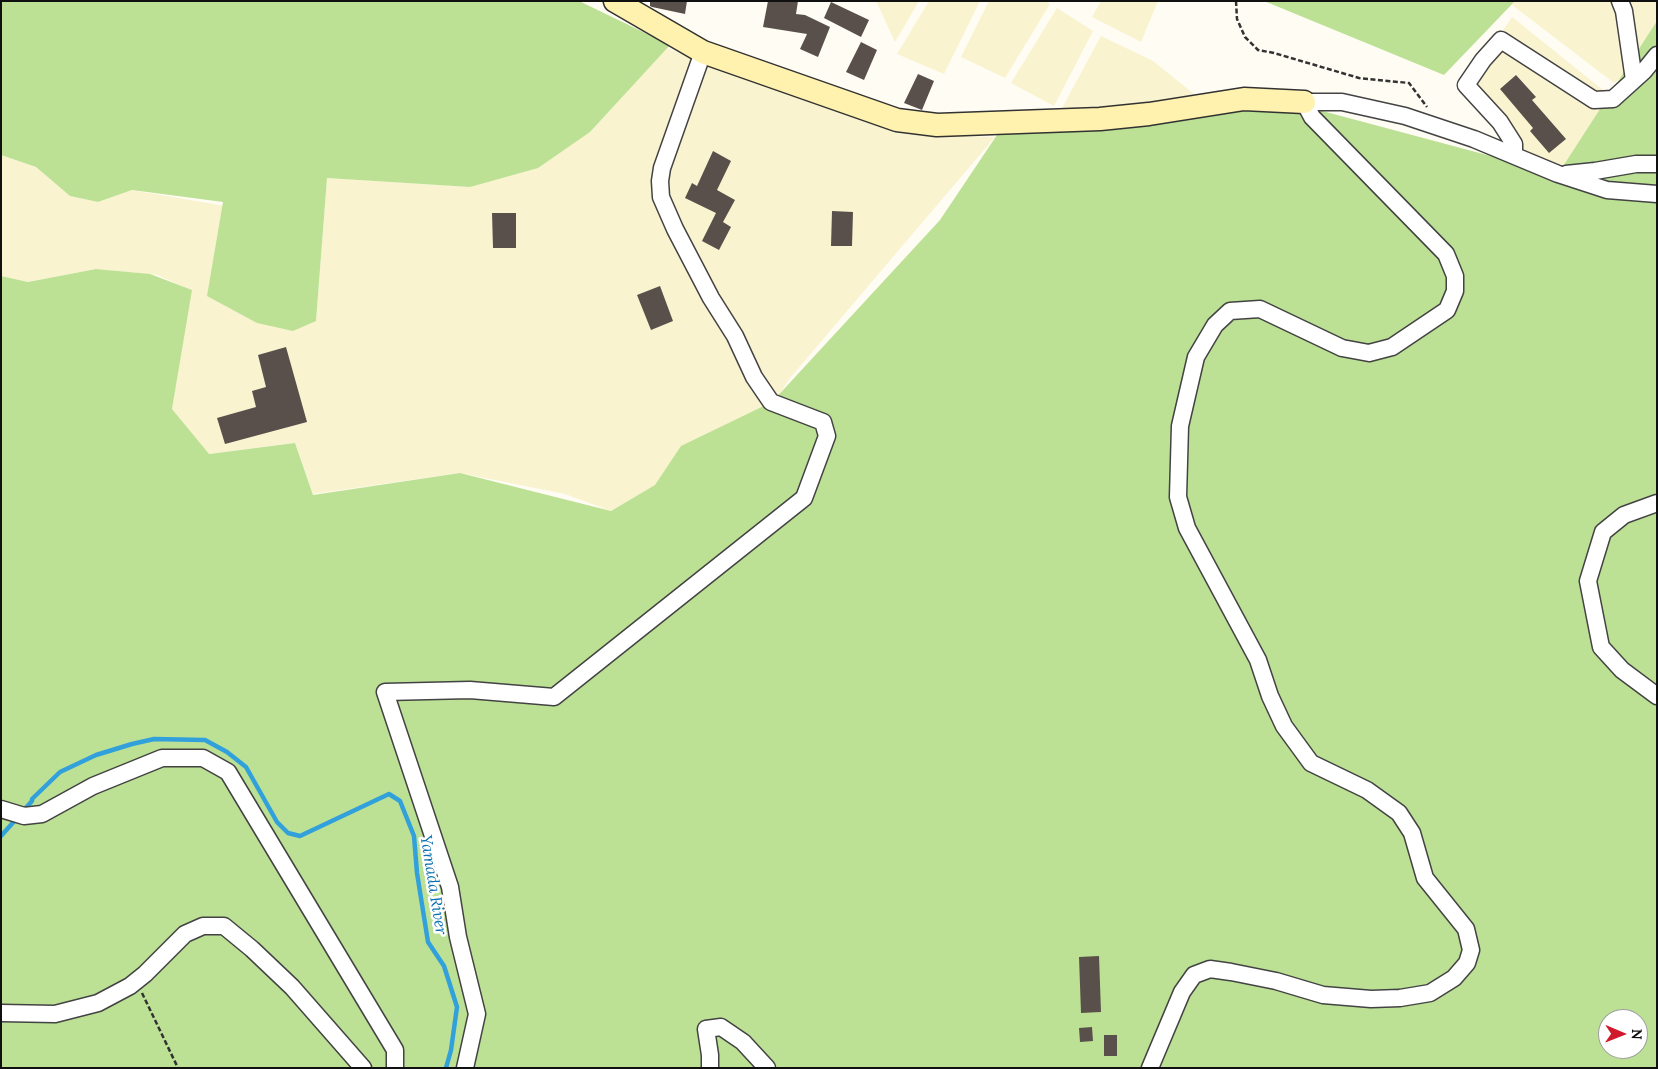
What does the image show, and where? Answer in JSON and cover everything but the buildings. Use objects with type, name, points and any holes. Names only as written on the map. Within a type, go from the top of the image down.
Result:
[{"type":"street","points":[[616,1],[703,52],[897,120],[937,125],[1100,119],[1149,114],[1244,99],[1342,102],[1405,116],[1474,139],[1558,174],[1607,190],[1657,194]]},
{"type":"street","points":[[1620,1],[1624,11],[1634,80]]},
{"type":"street","points":[[1514,156],[1514,144],[1500,122],[1466,85],[1483,60],[1501,40],[1594,100],[1613,99],[1657,56]]},
{"type":"street","points":[[465,1068],[477,1014],[458,937],[450,886],[385,692],[470,690],[554,697],[804,498],[827,436],[823,422],[772,402],[754,377],[735,336],[706,289],[661,198],[660,181],[662,168],[703,52]]},
{"type":"street","points":[[1150,1068],[1182,992],[1194,975],[1210,969],[1276,981],[1322,995],[1371,999],[1400,998],[1430,993],[1454,978],[1467,962],[1471,950],[1466,929],[1426,878],[1412,834],[1399,813],[1367,790],[1312,763],[1284,726],[1270,696],[1258,660],[1187,528],[1178,497],[1180,426],[1196,357],[1215,325],[1230,311],[1260,309],[1342,348],[1369,353],[1392,347],[1447,310],[1455,291],[1455,276],[1446,254],[1312,117],[1304,102]]},
{"type":"street","points":[[1558,174],[1595,171],[1636,164],[1657,164]]},
{"type":"street","points":[[1657,503],[1624,515],[1603,532],[1588,581],[1601,647],[1622,670],[1657,696]]},
{"type":"street","points":[[12,812],[42,814],[93,786],[162,758],[203,758],[228,772],[395,1050],[395,1068]]},
{"type":"street","points":[[1,1013],[55,1014],[98,1003],[137,980],[185,934],[203,926],[224,926],[252,949],[292,987],[363,1068]]},
{"type":"street","points":[[710,1068],[706,1030],[721,1027],[743,1042],[767,1068]]},
{"type":"path","points":[[1236,1],[1237,19],[1245,37],[1258,50],[1359,78],[1409,82],[1443,129]]},
{"type":"path","points":[[137,980],[178,1068]]},
{"type":"shaded area","points":[[876,1],[919,1],[895,42]]},
{"type":"shaded area","points":[[929,1],[980,1],[944,74],[897,54]]},
{"type":"shaded area","points":[[989,1],[1045,1],[1050,4],[1005,78],[961,57]]},
{"type":"shaded area","points":[[1101,1],[1158,1],[1141,42],[1092,17]]},
{"type":"shaded area","points":[[1515,1],[1657,1],[1657,52],[1614,83],[1512,5]]},
{"type":"shaded area","points":[[1057,8],[1093,31],[1054,106],[1011,83]]},
{"type":"shaded area","points":[[1512,17],[1613,98],[1657,196],[1514,155],[1466,85]]},
{"type":"shaded area","points":[[1101,36],[1153,61],[1194,94],[1131,107],[1061,110]]},
{"type":"shaded area","points":[[666,48],[903,134],[995,137],[790,378],[769,410],[659,483],[611,511],[565,494],[460,473],[313,494],[295,443],[208,454],[172,409],[191,290],[157,275],[96,269],[28,282],[1,276],[1,155],[36,167],[70,196],[98,202],[132,190],[225,206],[316,321],[327,178],[470,187],[590,132]]},
{"type":"green space","points":[[1,1],[579,1],[670,45],[590,132],[538,168],[470,187],[327,178],[316,321],[293,331],[257,323],[207,296],[223,202],[132,190],[98,202],[70,196],[36,167],[1,155]]},
{"type":"green space","points":[[1264,1],[1515,1],[1444,75]]},
{"type":"green space","points":[[1657,21],[1657,1068],[1,1068],[1,276],[28,282],[96,269],[150,274],[192,290],[172,409],[209,454],[295,443],[313,495],[460,473],[611,511],[655,485],[681,446],[772,402],[940,220],[1005,123],[1285,101],[1558,174]]},
{"type":"waterway","name":"Yamada River","points":[[23,811],[32,799],[60,772],[96,755],[154,739],[205,740],[227,752],[246,767],[277,822],[288,833],[300,836],[389,794],[400,801],[414,836],[417,873],[428,942],[444,966],[457,1007],[451,1050],[446,1068]]},
{"type":"waterway","name":"Yamada River","points":[[1,836],[18,817]]}]
